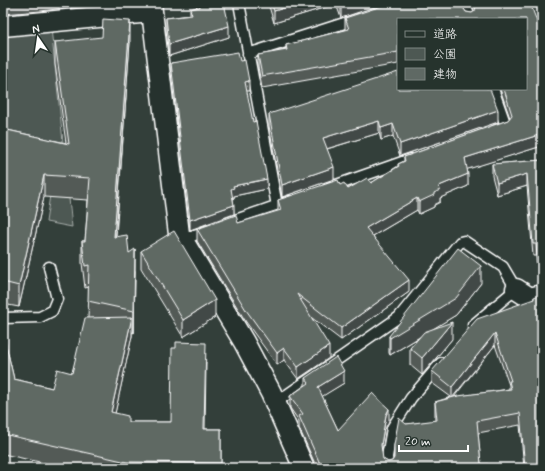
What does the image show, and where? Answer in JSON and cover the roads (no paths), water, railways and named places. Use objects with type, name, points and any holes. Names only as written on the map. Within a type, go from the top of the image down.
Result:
[{"type":"street","points":[[3,26],[151,8],[179,234],[244,342],[276,403],[304,468]]},
{"type":"street","points":[[516,289],[530,298],[542,295]]},
{"type":"lane","points":[[239,3],[278,206]]},
{"type":"lane","points":[[465,3],[470,18]]},
{"type":"lane","points":[[248,54],[370,15]]},
{"type":"lane","points":[[491,131],[506,126],[493,90]]},
{"type":"lane","points":[[322,190],[417,157]]},
{"type":"lane","points":[[183,239],[300,198]]},
{"type":"lane","points":[[276,403],[399,318],[460,242],[464,241],[503,267],[516,289],[494,306],[464,334]]},
{"type":"lane","points":[[3,318],[40,317],[52,311],[57,299],[49,267]]},
{"type":"lane","points":[[388,468],[387,457],[392,428],[411,398],[446,357]]}]
